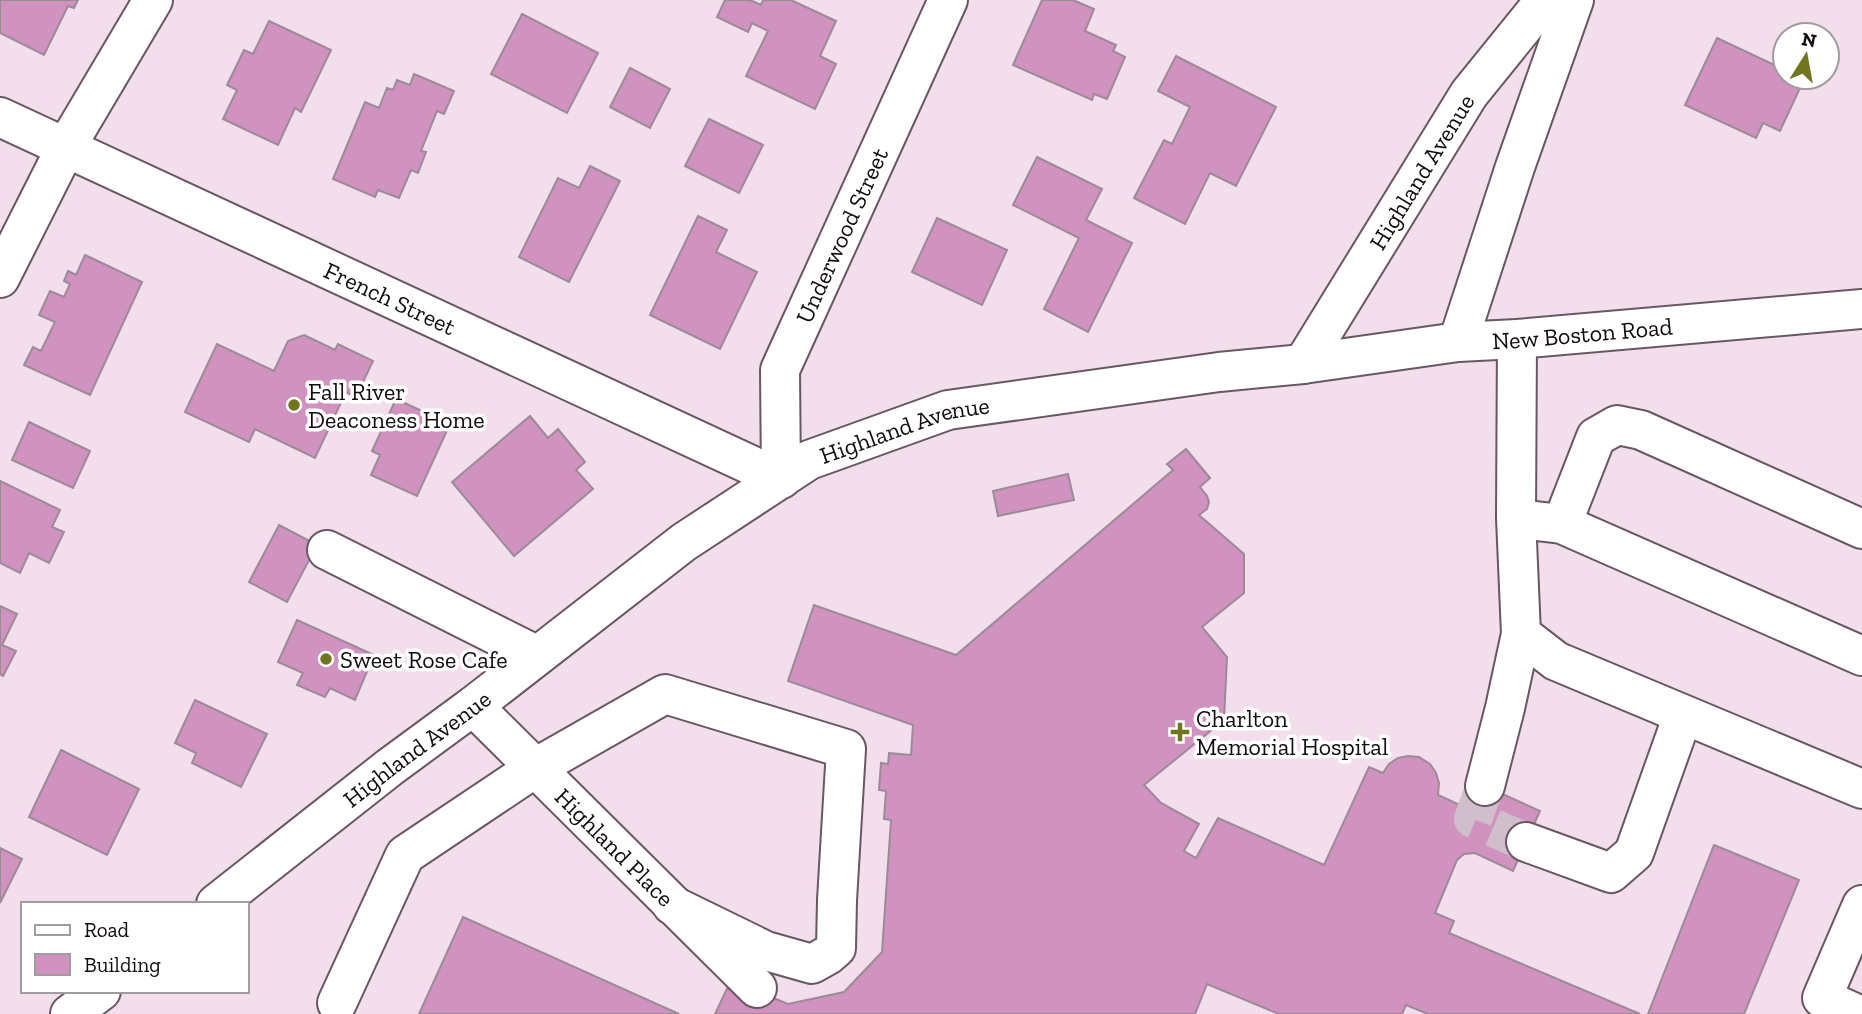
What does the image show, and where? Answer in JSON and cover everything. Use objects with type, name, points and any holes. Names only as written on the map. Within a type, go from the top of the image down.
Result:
[{"type":"street","points":[[0,278],[66,147],[153,0]]},
{"type":"street","name":"Underwood Street","points":[[781,479],[780,370],[948,0]]},
{"type":"street","name":"Highland Avenue","points":[[219,902],[684,542],[809,460],[948,410],[1219,372],[1303,364],[1469,93],[1545,0]]},
{"type":"street","points":[[1458,342],[1515,167],[1574,0]]},
{"type":"street","name":"French Street","points":[[0,117],[781,479]]},
{"type":"street","name":"New Boston Road","points":[[1303,364],[1458,342],[1862,309]]},
{"type":"street","points":[[1485,786],[1521,634],[1516,518],[1517,339]]},
{"type":"street","points":[[1562,524],[1596,437],[1616,425],[1642,430],[1862,529]]},
{"type":"street","points":[[1516,518],[1562,524],[1862,656]]},
{"type":"street","points":[[327,550],[537,655]]},
{"type":"street","points":[[1521,634],[1556,662],[1862,789]]},
{"type":"street","points":[[337,1003],[405,855],[535,768],[665,694],[846,749],[836,947],[828,955],[812,964],[765,951],[673,905]]},
{"type":"street","name":"Highland Place","points":[[472,705],[757,988]]},
{"type":"street","points":[[1526,842],[1611,873],[1634,853],[1683,715]]},
{"type":"street","points":[[1857,1014],[1822,998],[1862,905]]},
{"type":"street","points":[[70,1014],[98,993]]},
{"type":"building","points":[[0,0],[78,0],[74,8],[68,6],[44,55],[0,33]]},
{"type":"building","points":[[725,0],[750,0],[761,5],[763,0],[791,0],[836,21],[820,56],[836,64],[815,109],[746,76],[768,31],[752,23],[748,32],[717,17]]},
{"type":"building","points":[[1042,0],[1073,0],[1094,9],[1085,31],[1116,45],[1113,51],[1125,57],[1107,99],[1094,94],[1092,100],[1013,65]]},
{"type":"building","points":[[522,14],[598,53],[567,113],[491,74]]},
{"type":"building","points":[[269,21],[331,50],[301,112],[295,108],[278,145],[223,119],[237,90],[227,85],[244,50],[253,54]]},
{"type":"building","points":[[1717,38],[1771,63],[1771,91],[1799,91],[1780,131],[1763,123],[1756,138],[1685,105]]},
{"type":"building","points":[[1176,56],[1276,107],[1236,186],[1210,173],[1185,224],[1134,198],[1164,140],[1172,144],[1190,107],[1158,91]]},
{"type":"building","points":[[630,68],[670,89],[650,128],[610,107]]},
{"type":"building","points":[[414,74],[454,91],[444,114],[437,111],[421,151],[426,152],[418,173],[411,170],[399,198],[378,190],[375,197],[333,179],[365,102],[379,108],[387,88],[393,90],[397,80],[410,85]]},
{"type":"building","points":[[709,119],[763,145],[739,193],[685,166]]},
{"type":"building","points":[[1037,157],[1102,189],[1086,220],[1132,243],[1088,332],[1044,309],[1079,238],[1013,205]]},
{"type":"building","points":[[590,166],[620,181],[569,282],[519,257],[558,178],[579,188]]},
{"type":"building","points":[[698,216],[727,230],[716,252],[757,272],[720,349],[650,315]]},
{"type":"building","points":[[937,218],[1007,250],[982,305],[912,272]]},
{"type":"building","points":[[85,255],[142,282],[90,395],[24,365],[33,347],[41,351],[55,322],[39,315],[50,291],[64,297],[70,284],[64,281],[68,271],[76,275]]},
{"type":"building","points":[[304,335],[335,350],[338,344],[373,361],[356,397],[346,392],[315,458],[255,429],[249,442],[185,412],[217,344],[274,371],[288,341]]},
{"type":"building","points":[[396,399],[450,424],[417,496],[371,475],[380,455],[372,451]]},
{"type":"building","points":[[530,416],[548,438],[558,429],[585,462],[576,470],[593,489],[514,556],[452,482]]},
{"type":"building","points":[[29,422],[90,451],[73,488],[12,460]]},
{"type":"building","points":[[1186,449],[1210,478],[1200,487],[1209,502],[1207,509],[1199,515],[1244,554],[1244,593],[1202,627],[1227,657],[1224,720],[1144,785],[1161,803],[1199,824],[1184,851],[1196,858],[1218,818],[1324,865],[1369,767],[1383,773],[1389,764],[1398,758],[1419,757],[1430,764],[1436,773],[1438,795],[1462,806],[1474,781],[1540,811],[1513,871],[1475,853],[1464,854],[1457,860],[1435,913],[1454,921],[1449,933],[1640,1014],[1428,1014],[1406,1005],[1402,1014],[1279,1014],[1207,984],[1195,1014],[715,1014],[731,980],[788,1004],[844,992],[882,952],[891,820],[884,819],[886,791],[879,790],[881,763],[888,764],[889,753],[911,755],[913,725],[788,681],[814,605],[956,655],[1173,470],[1167,464]]},
{"type":"building","points":[[1068,474],[1074,500],[998,516],[993,491]]},
{"type":"building","points":[[0,481],[60,510],[52,527],[64,532],[49,563],[29,553],[20,573],[0,563]]},
{"type":"building","points":[[279,525],[317,545],[287,602],[249,582]]},
{"type":"building","points":[[0,606],[17,614],[2,645],[16,651],[3,676],[0,674]]},
{"type":"building","name":"Sweet Rose Cafe","points":[[297,620],[374,655],[355,700],[330,688],[325,697],[297,685],[303,673],[278,662]]},
{"type":"building","points":[[195,700],[267,734],[241,787],[192,763],[196,753],[175,743]]},
{"type":"building","points":[[61,750],[139,789],[107,855],[29,817]]},
{"type":"building","points":[[1714,845],[1799,880],[1744,1014],[1648,1014]]},
{"type":"building","points":[[0,848],[22,859],[0,903]]},
{"type":"building","points":[[463,917],[679,1014],[419,1014]]},
{"type":"tunnel","points":[[1485,786],[1473,819],[1526,842]]},
{"type":"place","name":"Fall River Deaconess Home","points":[[294,405]]},
{"type":"place","name":"Sweet Rose Cafe","points":[[326,659]]},
{"type":"place","name":"Charlton Memorial Hospital","points":[[1180,732]]}]
